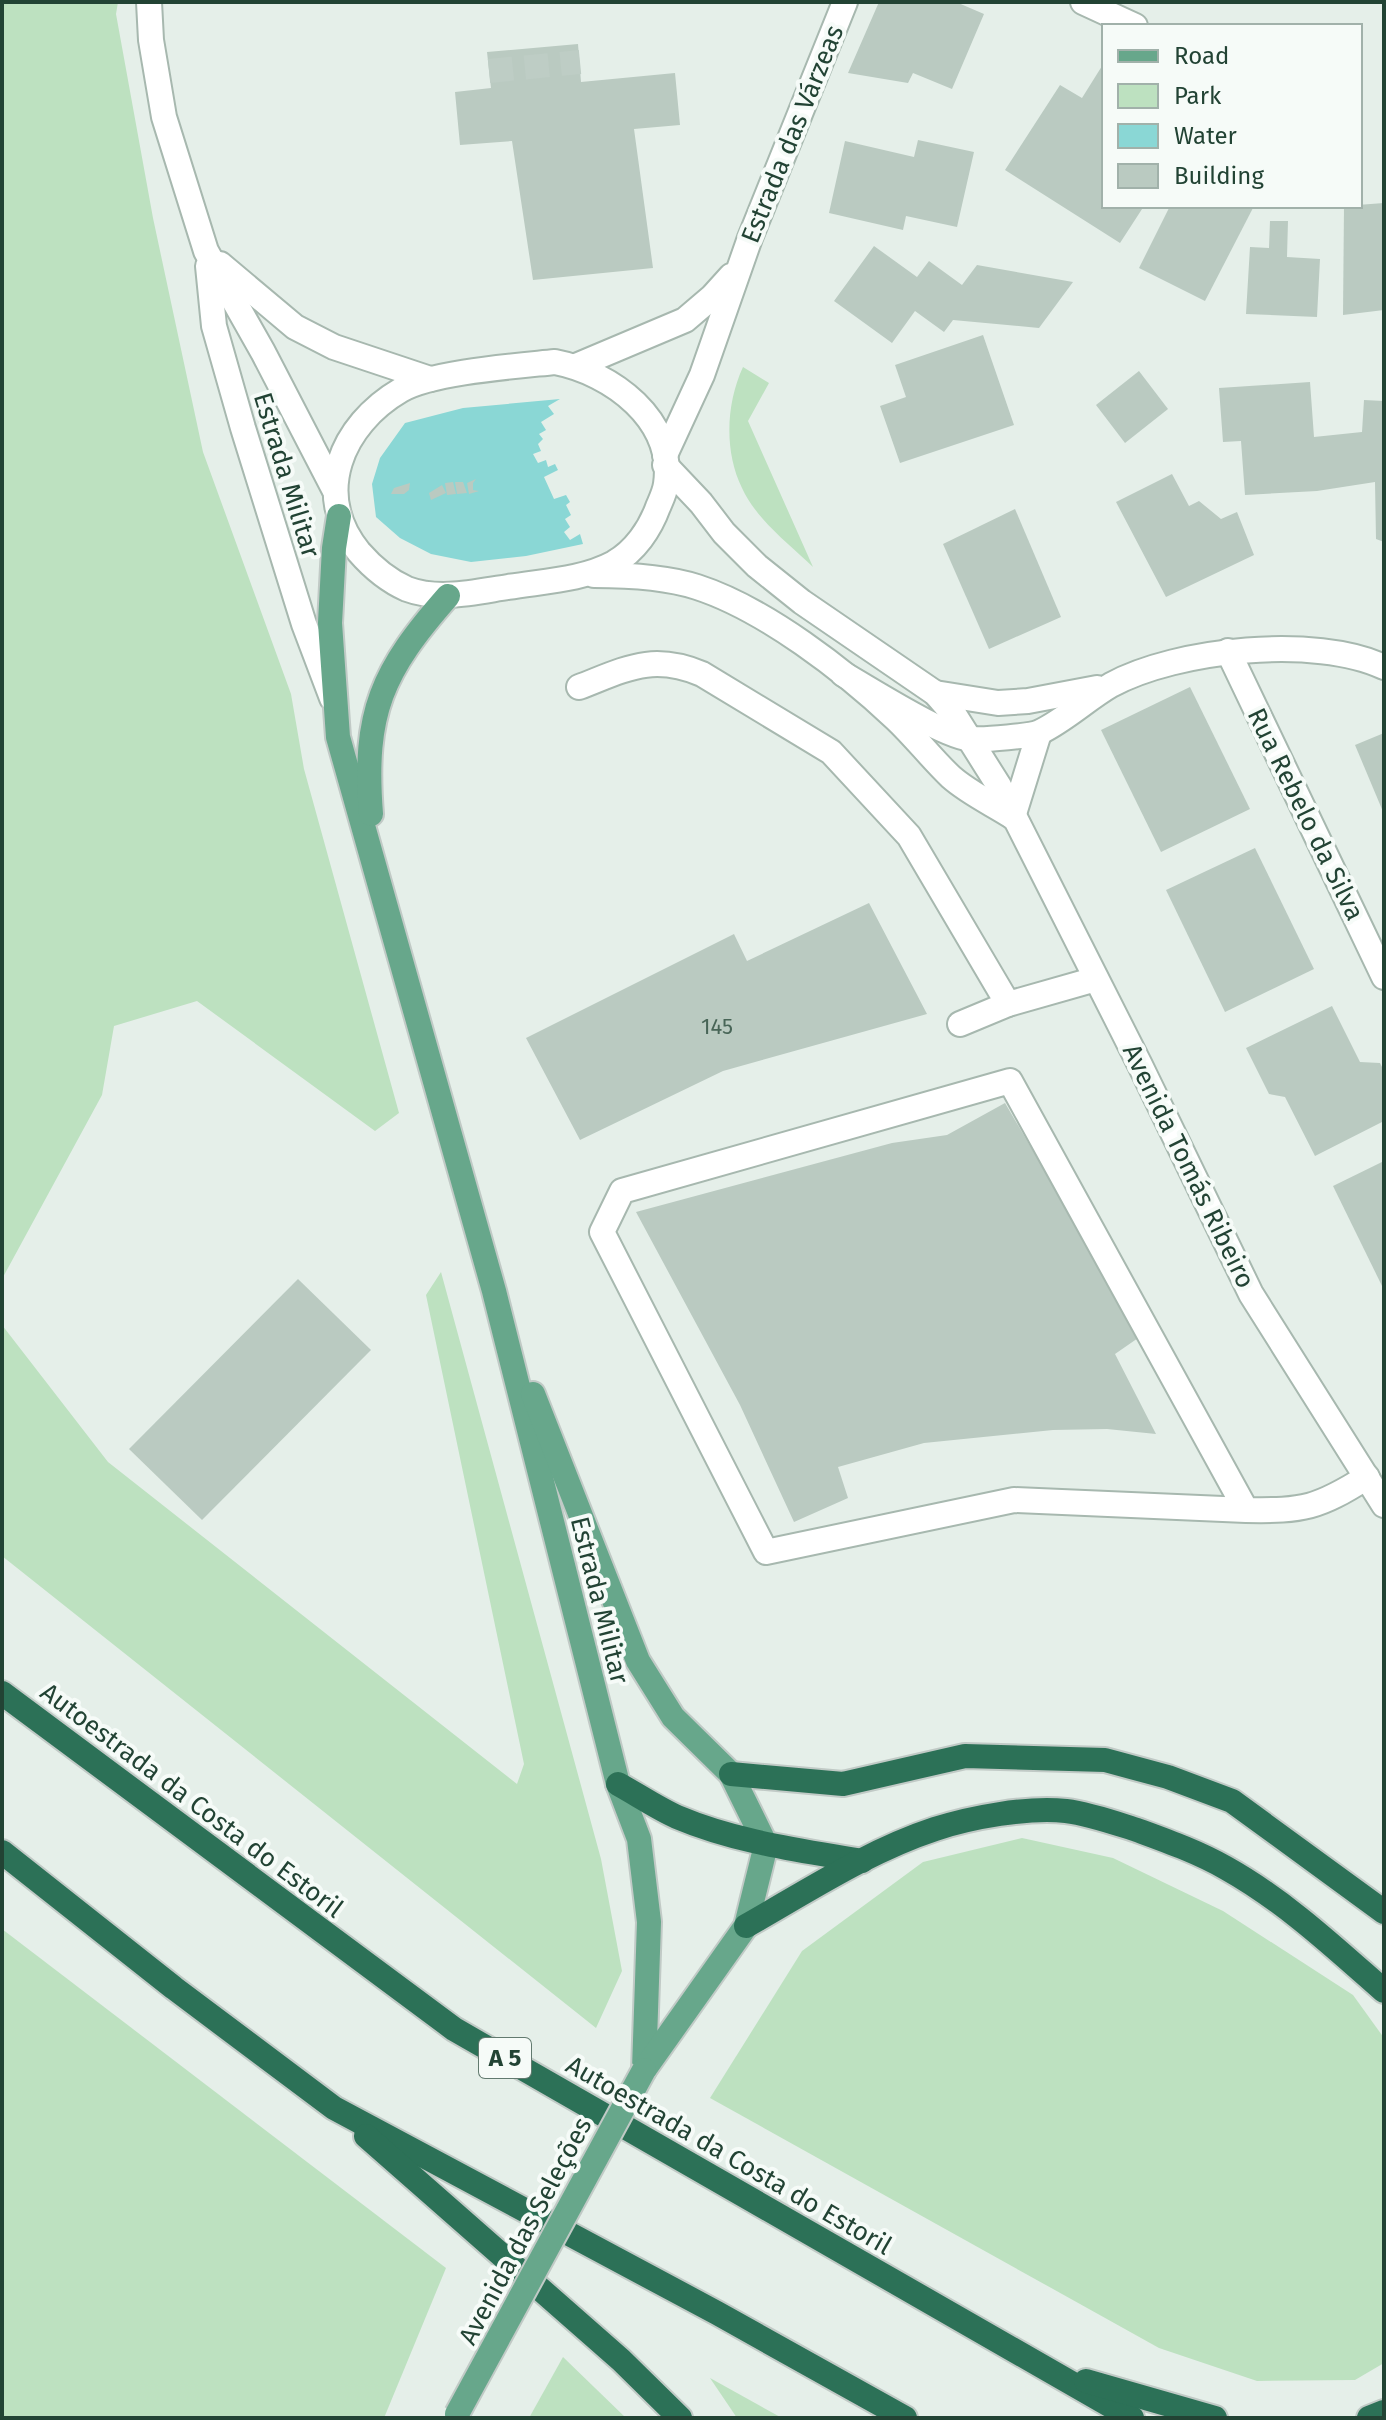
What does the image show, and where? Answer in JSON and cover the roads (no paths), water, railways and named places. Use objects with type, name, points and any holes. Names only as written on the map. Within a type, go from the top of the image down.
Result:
[{"type":"highway","name":"Autoestrada da Costa do Estoril","points":[[2,1693],[454,2029],[1132,2418]]},
{"type":"highway","points":[[731,1774],[843,1784],[965,1756],[1105,1760],[1168,1777],[1232,1801],[1384,1912]]},
{"type":"highway","points":[[618,1784],[676,1816],[766,1845],[862,1861]]},
{"type":"highway","points":[[746,1926],[862,1861],[934,1829],[1011,1813],[1066,1811],[1114,1822],[1172,1842],[1226,1868],[1281,1904],[1384,1991]]},
{"type":"highway","points":[[2,1852],[174,1988],[334,2108],[621,2360],[680,2418]]},
{"type":"highway","points":[[334,2108],[905,2418]]},
{"type":"highway","points":[[1044,2368],[1215,2418]]},
{"type":"highway","points":[[1369,2418],[1384,2412]]},
{"type":"main road","name":"Estrada Militar","points":[[339,516],[330,623],[338,737],[494,1291],[618,1784],[639,1839],[649,1922],[644,2070]]},
{"type":"main road","name":"Estrada Militar","points":[[376,876],[367,771],[371,728],[384,687],[402,651],[448,596]]},
{"type":"main road","name":"Estrada Militar","points":[[494,1291],[638,1661],[673,1717],[731,1774],[766,1845]]},
{"type":"main road","points":[[746,1926],[766,1845]]},
{"type":"main road","name":"Avenida das Seleções","points":[[456,2416],[644,2070],[746,1926]]},
{"type":"street","name":"Estrada Militar","points":[[149,2],[151,40],[164,117],[206,251],[214,326],[304,624],[336,709]]},
{"type":"street","name":"Estrada das Várzeas","points":[[587,575],[616,562],[636,546],[654,517],[666,485],[665,460],[702,375],[740,266],[845,2]]},
{"type":"street","points":[[1083,2],[1131,24]]},
{"type":"street","name":"Estrada Militar","points":[[206,251],[334,489]]},
{"type":"street","points":[[206,251],[295,327],[334,347],[430,379]]},
{"type":"street","name":"Estrada das Várzeas","points":[[576,366],[685,320],[712,297],[740,266]]},
{"type":"street","points":[[587,575],[448,596],[409,590],[390,580],[367,561],[351,542],[339,516],[334,489],[337,467],[358,427],[377,407],[403,389],[430,379],[555,362],[576,366],[604,379],[630,397],[653,423],[665,460]]},
{"type":"street","name":"Avenida Tomás Ribeiro","points":[[665,460],[724,533],[757,566],[802,602],[935,693],[971,740],[999,786],[1251,1294],[1384,1505]]},
{"type":"street","name":"Avenida Tomás Ribeiro","points":[[587,575],[615,575],[697,587],[739,605],[798,641],[843,674],[894,718],[953,778],[1013,817]]},
{"type":"street","points":[[843,674],[947,732],[971,740],[1039,733],[1112,685],[1149,668],[1228,651],[1313,651],[1366,659],[1384,667]]},
{"type":"street","name":"Rua Rebelo da Silva","points":[[1228,651],[1384,977]]},
{"type":"street","points":[[579,687],[629,668],[654,663],[679,665],[702,674],[831,752],[909,836],[1008,1004]]},
{"type":"street","points":[[935,693],[998,703],[1028,701],[1112,685]]},
{"type":"street","points":[[1013,817],[1039,733]]},
{"type":"street","points":[[960,1024],[1008,1004],[1096,979]]},
{"type":"street","points":[[1246,1510],[1010,1081],[622,1191],[602,1232],[766,1552],[1014,1500],[1246,1510],[1288,1511],[1325,1502],[1367,1477]]},
{"type":"water","points":[[560,399],[548,406],[554,414],[541,422],[546,430],[539,434],[543,439],[538,444],[541,451],[533,454],[538,463],[546,460],[548,467],[555,464],[558,470],[544,477],[554,499],[566,495],[570,502],[566,505],[571,515],[565,519],[570,527],[564,532],[570,540],[580,534],[583,544],[526,556],[471,562],[431,554],[400,538],[376,517],[372,484],[380,458],[405,423],[463,408]]},
{"type":"tunnel","points":[[489,71],[580,62]]}]
